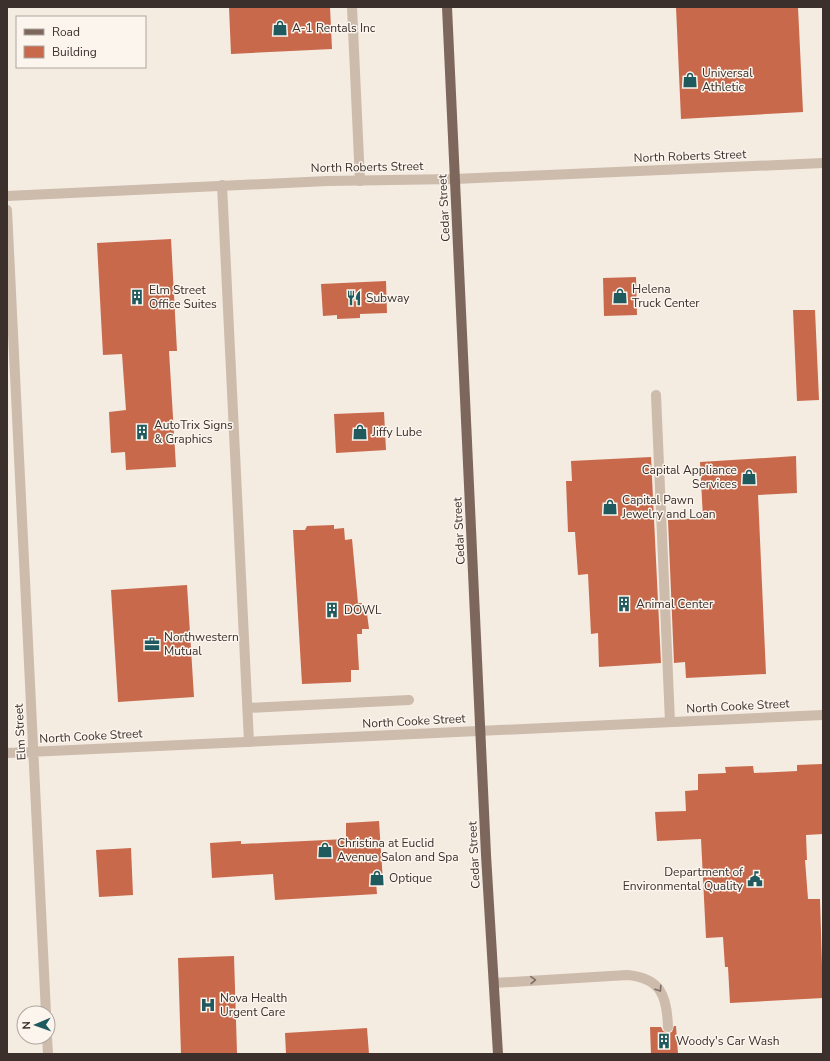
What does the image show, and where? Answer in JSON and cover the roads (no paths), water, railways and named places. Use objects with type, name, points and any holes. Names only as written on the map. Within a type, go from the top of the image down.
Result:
[{"type":"main road","name":"Cedar Street","points":[[447,7],[482,732],[486,854],[498,1054]]},
{"type":"street","points":[[352,7],[360,180]]},
{"type":"street","name":"North Roberts Street","points":[[7,196],[222,185],[360,180],[455,179],[823,163]]},
{"type":"street","points":[[222,185],[249,742]]},
{"type":"street","name":"Elm Street","points":[[7,210],[46,1005]]},
{"type":"street","points":[[656,395],[670,722]]},
{"type":"street","points":[[248,708],[409,700]]},
{"type":"street","name":"North Cooke Street","points":[[7,754],[823,715]]},
{"type":"street","points":[[494,983],[627,975],[641,976],[655,983],[664,996],[668,1010],[668,1027]]},
{"type":"place","name":"A-1 Rentals Inc","points":[[280,28]]},
{"type":"place","name":"Universal Athletic","points":[[690,80]]},
{"type":"place","name":"Helena Truck Center","points":[[620,296]]},
{"type":"place","name":"Elm Street Office Suites","points":[[137,297]]},
{"type":"place","name":"Subway","points":[[354,298]]},
{"type":"place","name":"AutoTrix Signs & Graphics","points":[[142,432]]},
{"type":"place","name":"Jiffy Lube","points":[[360,432]]},
{"type":"place","name":"Capital Appliance Services","points":[[749,477]]},
{"type":"place","name":"Capital Pawn Jewelry and Loan","points":[[610,507]]},
{"type":"place","name":"Animal Center","points":[[624,604]]},
{"type":"place","name":"DOWL","points":[[332,610]]},
{"type":"place","name":"Northwestern Mutual","points":[[152,644]]},
{"type":"place","name":"Christina at Euclid Avenue Salon and Spa","points":[[325,850]]},
{"type":"place","name":"Optique","points":[[377,878]]},
{"type":"place","name":"Department of Environmental Quality","points":[[755,879]]},
{"type":"place","name":"Nova Health Urgent Care","points":[[208,1005]]},
{"type":"place","name":"Woody's Car Wash","points":[[664,1041]]}]
